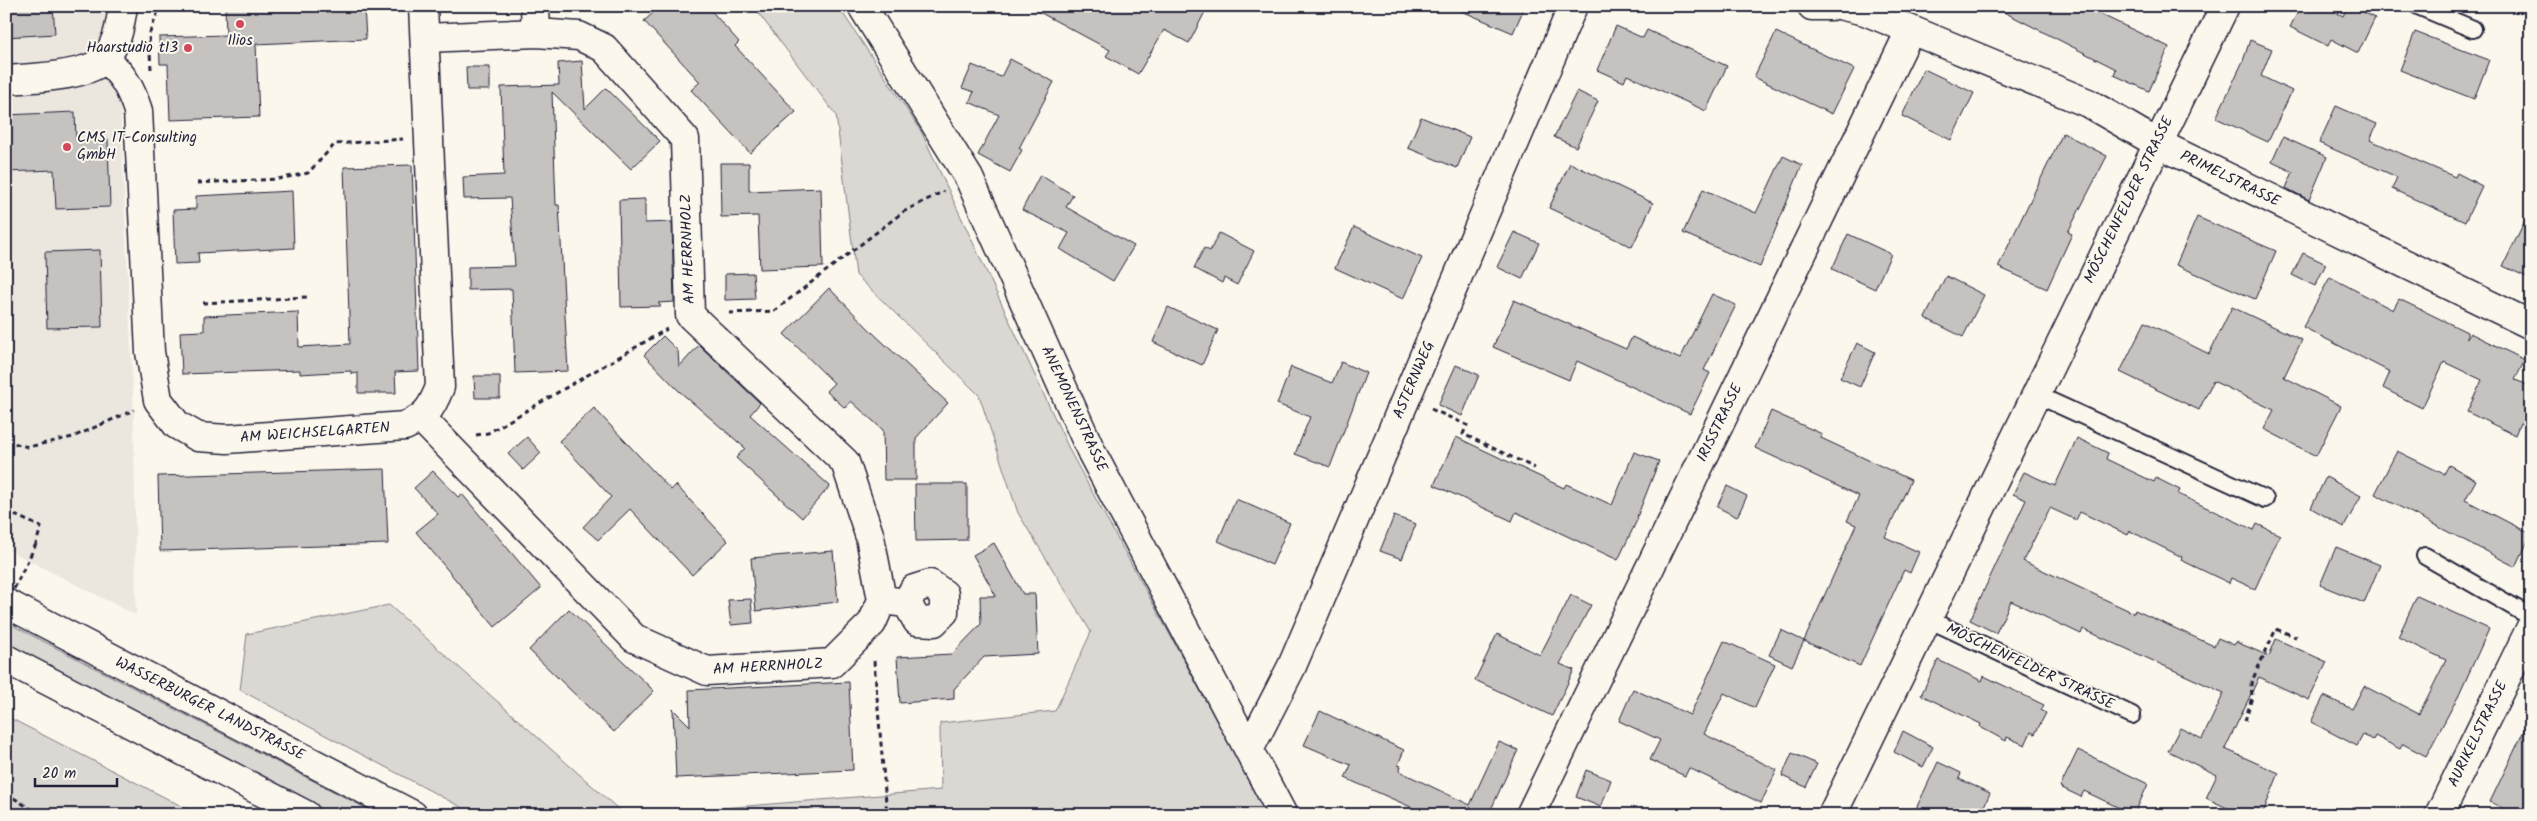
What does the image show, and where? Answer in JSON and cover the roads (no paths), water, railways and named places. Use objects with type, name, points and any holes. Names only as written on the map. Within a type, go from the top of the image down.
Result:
[{"type":"street","points":[[6,80],[81,72],[105,59],[118,35],[123,6]]},
{"type":"street","points":[[422,419],[432,407],[440,388],[428,137],[426,38],[423,6]]},
{"type":"street","points":[[535,6],[536,33]]},
{"type":"street","name":"ANEMONENSTRASSE","points":[[862,6],[969,178],[1092,453],[1283,815]]},
{"type":"street","name":"ASTERNWEG","points":[[1249,750],[1292,666],[1573,6]]},
{"type":"street","points":[[1812,6],[1831,6]]},
{"type":"street","name":"PRIMELSTRASSE","points":[[1843,6],[1865,11],[2088,104],[2157,143],[2531,325]]},
{"type":"street","name":"MÖSCHENFELDER STRASSE","points":[[1832,815],[2225,6]]},
{"type":"street","name":"IRISSTRASSE","points":[[1530,815],[1910,31]]},
{"type":"street","name":"AM HERRNHOLZ","points":[[422,419],[445,440],[473,473],[634,638],[707,672],[832,663],[887,609],[870,537],[845,462],[690,315],[685,139],[604,48],[579,36],[536,33],[426,38]]},
{"type":"street","name":"AM WEICHSELGARTEN","points":[[105,59],[118,70],[130,87],[138,111],[150,352],[158,400],[177,426],[198,437],[226,439],[405,426],[422,419]]},
{"type":"street","name":"WASSERBURGER LANDSTRASSE","points":[[6,604],[413,815]]},
{"type":"street","name":"AURIKELSTRASSE","points":[[2439,815],[2531,627]]},
{"type":"street","points":[[6,659],[306,815]]},
{"type":"lane","points":[[2418,6],[2474,29]]},
{"type":"lane","points":[[2035,394],[2265,499]]},
{"type":"lane","points":[[2425,556],[2531,617]]},
{"type":"lane","name":"MÖSCHENFELDER STRASSE","points":[[1928,619],[2132,715]]},
{"type":"place","name":"Ilios","points":[[240,24]]},
{"type":"place","name":"Haarstudio t13","points":[[188,48]]},
{"type":"place","name":"CMS IT-Consulting GmbH","points":[[67,147]]}]
